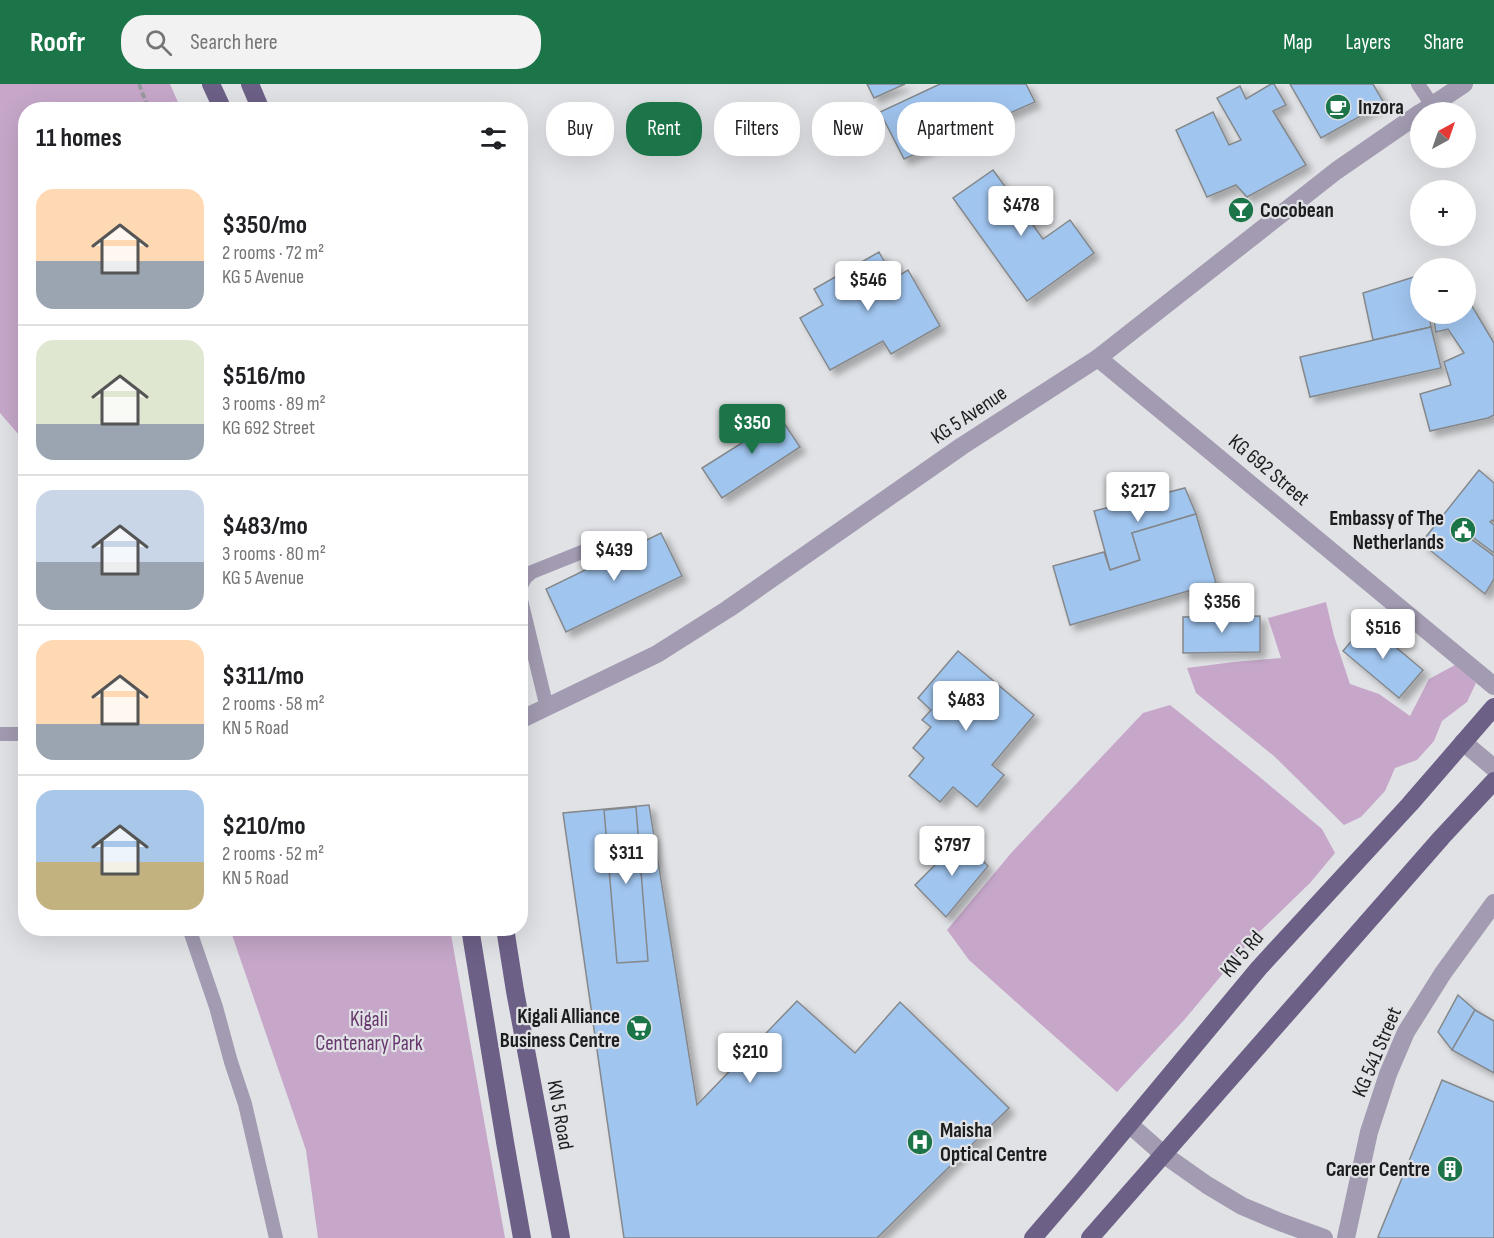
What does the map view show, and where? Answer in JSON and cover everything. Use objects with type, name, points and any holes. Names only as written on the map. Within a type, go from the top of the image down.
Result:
[{"type":"main road","points":[[211,84],[219,102]]},
{"type":"main road","points":[[250,84],[258,102]]},
{"type":"main road","name":"KN 5 Rd","points":[[1032,1238],[1259,968],[1410,804],[1494,707]]},
{"type":"main road","points":[[1090,1238],[1442,837],[1494,781]]},
{"type":"main road","points":[[471,936],[522,1238]]},
{"type":"main road","name":"KN 5 Road","points":[[506,936],[514,990],[561,1238]]},
{"type":"street","name":"KG 5 Avenue","points":[[1437,102],[1464,84]]},
{"type":"street","name":"KG 5 Avenue","points":[[528,716],[657,654],[728,609],[962,446],[1098,358],[1336,171],[1410,120]]},
{"type":"street","name":"KG 692 Street","points":[[1098,358],[1494,686]]},
{"type":"street","points":[[1464,742],[1494,768]]},
{"type":"street","name":"KG 541 Street","points":[[1346,1238],[1369,1132],[1388,1074],[1406,1032],[1443,973],[1494,903]]},
{"type":"street","points":[[1129,1124],[1162,1154],[1242,1206],[1324,1238]]},
{"type":"lane","points":[[1418,84],[1423,102]]},
{"type":"lane","points":[[528,575],[587,550]]},
{"type":"lane","points":[[528,629],[547,708]]},
{"type":"lane","points":[[0,734],[18,734]]},
{"type":"lane","points":[[192,936],[245,1104],[276,1238]]},
{"type":"path","points":[[139,84],[147,102]]},
{"type":"green space","points":[[0,84],[170,84],[178,102],[18,102],[18,434],[0,413]]},
{"type":"green space","points":[[1326,602],[1334,636],[1350,684],[1379,694],[1410,716],[1429,679],[1455,665],[1476,683],[1467,702],[1442,721],[1434,741],[1417,760],[1395,768],[1385,791],[1361,817],[1344,825],[1274,756],[1196,693],[1187,668],[1281,658],[1268,618]]},
{"type":"green space","points":[[1170,705],[1322,829],[1335,853],[1310,883],[1251,940],[1185,1019],[1117,1092],[969,960],[947,930],[1012,852],[1143,713]]},
{"type":"green space","name":"Kigali Centenary Park","points":[[232,936],[451,936],[505,1238],[318,1238],[306,1150]]},
{"type":"building","points":[[867,84],[905,84],[874,98]]},
{"type":"building","points":[[940,84],[1026,84],[1035,102],[1015,111],[1015,102],[901,102]]},
{"type":"building","points":[[1274,84],[1286,105],[1273,111],[1306,165],[1247,197],[1236,185],[1207,197],[1176,130],[1213,112],[1229,145],[1241,140],[1217,98],[1240,86],[1246,99]]},
{"type":"building","points":[[1290,84],[1373,84],[1384,103],[1321,138]]},
{"type":"building","points":[[897,104],[897,145],[885,122],[885,110]]},
{"type":"building","points":[[993,170],[1043,239],[1070,220],[1094,253],[1027,301],[953,198]]},
{"type":"building","points":[[879,252],[887,266],[893,263],[900,275],[908,270],[940,326],[891,354],[883,341],[830,370],[800,318],[823,305],[814,289]]},
{"type":"building","points":[[1410,278],[1410,324],[1431,324],[1431,327],[1373,340],[1363,293]]},
{"type":"building","points":[[1476,313],[1494,343],[1494,415],[1430,431],[1420,394],[1451,385],[1444,362],[1464,353],[1448,329],[1436,332],[1435,324],[1476,324]]},
{"type":"building","points":[[1431,327],[1441,368],[1310,397],[1300,357]]},
{"type":"building","points":[[764,411],[774,425],[782,420],[800,447],[722,498],[702,468],[753,436],[744,423]]},
{"type":"building","name":"Embassy of The Netherlands","points":[[1479,470],[1494,483],[1494,522],[1492,520],[1490,522],[1494,525],[1494,553],[1470,535],[1467,536],[1494,556],[1494,579],[1485,594],[1421,543]]},
{"type":"building","points":[[1185,488],[1196,514],[1132,533],[1140,560],[1110,570],[1094,511]]},
{"type":"building","points":[[1196,514],[1216,583],[1070,625],[1053,566],[1104,552],[1110,570],[1140,560],[1132,533]]},
{"type":"building","points":[[661,533],[682,576],[566,632],[546,589]]},
{"type":"building","points":[[1260,616],[1260,652],[1183,653],[1183,617]]},
{"type":"building","points":[[1367,623],[1423,670],[1399,698],[1343,651]]},
{"type":"building","points":[[958,651],[1034,715],[992,765],[1004,775],[977,807],[953,787],[940,802],[909,776],[924,758],[913,748],[931,727],[922,720],[931,710],[918,698]]},
{"type":"building","name":"Kigali Alliance Business Centre","points":[[649,805],[697,1105],[797,1001],[855,1053],[900,1002],[1009,1108],[877,1238],[624,1238],[563,813]]},
{"type":"building","points":[[636,807],[648,961],[617,963],[604,810]]},
{"type":"building","points":[[961,839],[988,866],[946,917],[915,885]]},
{"type":"building","points":[[1458,995],[1475,1010],[1452,1050],[1438,1032]]},
{"type":"building","points":[[1475,1010],[1494,1021],[1494,1073],[1452,1050]]},
{"type":"building","name":"Career Centre","points":[[1442,1080],[1494,1102],[1494,1238],[1380,1238],[1378,1237]]},
{"type":"place","name":"Inzora","points":[[1338,107]]},
{"type":"place","name":"Cocobean","points":[[1241,210]]},
{"type":"place","name":"Embassy of The Netherlands","points":[[1463,530]]},
{"type":"place","name":"Kigali Alliance Business Centre","points":[[639,1028]]},
{"type":"place","name":"Maisha Optical Centre","points":[[920,1142]]},
{"type":"place","name":"Career Centre","points":[[1450,1169]]}]
